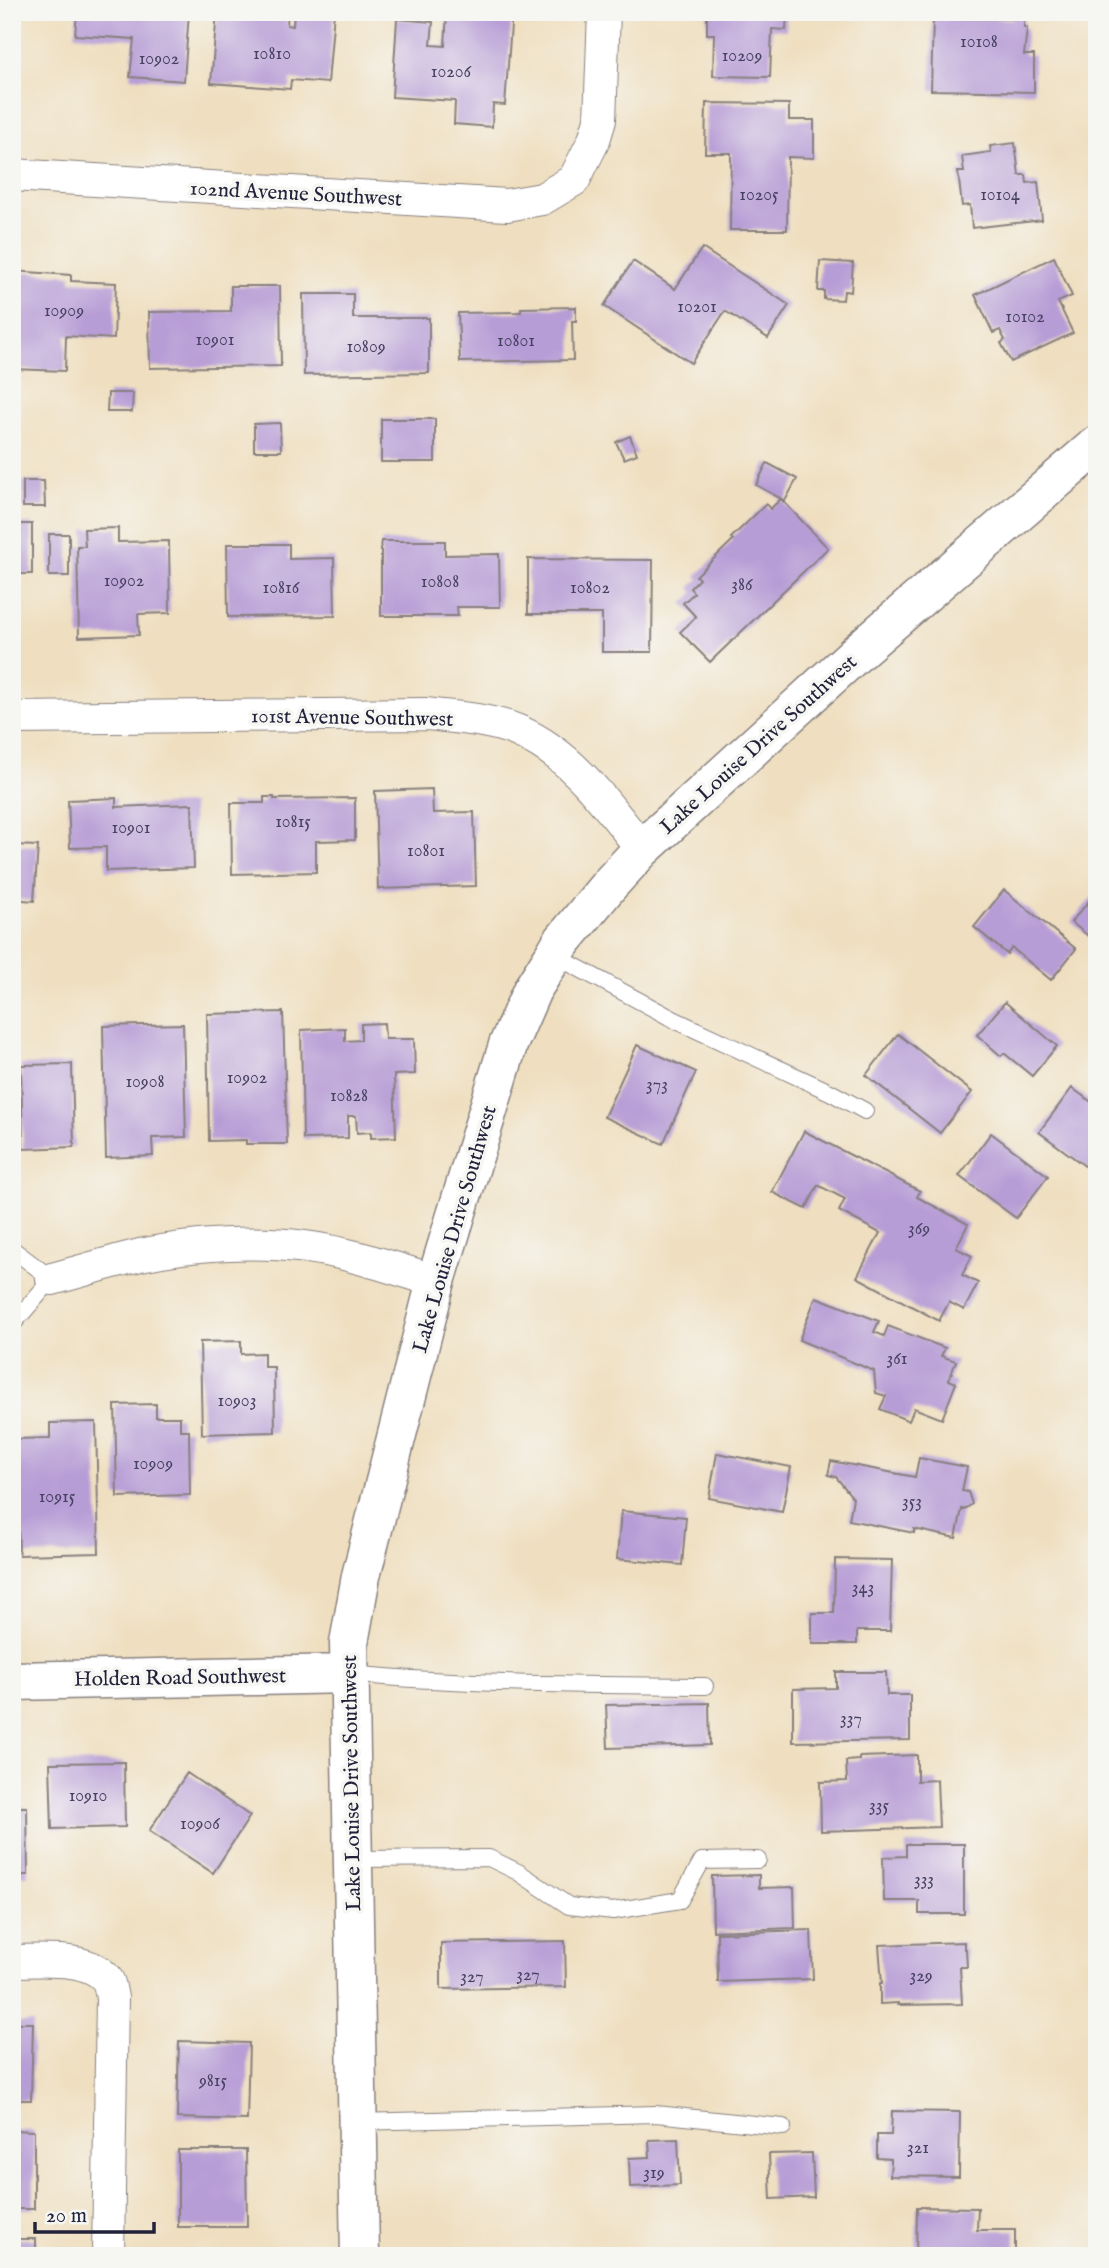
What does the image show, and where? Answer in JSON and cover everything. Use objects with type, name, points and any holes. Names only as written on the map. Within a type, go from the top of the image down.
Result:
[{"type":"street","name":"102nd Avenue Southwest","points":[[12,175],[507,205],[542,199],[574,180],[594,140],[600,120],[604,12]]},
{"type":"street","name":"Lake Louise Drive Southwest","points":[[360,2256],[349,1643],[361,1576],[436,1281],[508,1045],[532,990],[561,943],[642,849],[861,649],[1097,445]]},
{"type":"street","name":"101st Avenue Southwest","points":[[12,718],[427,714],[485,722],[518,731],[572,766],[607,804],[642,849]]},
{"type":"street","points":[[52,1279],[141,1255],[226,1245],[264,1245],[305,1247],[340,1254],[436,1281]]},
{"type":"street","name":"Holden Road Southwest","points":[[12,1681],[348,1674]]},
{"type":"street","points":[[12,1961],[66,1961],[89,1966],[108,1981],[112,1998],[108,2256]]},
{"type":"lane","points":[[554,955],[675,1020],[865,1111]]},
{"type":"lane","points":[[12,1249],[52,1279],[12,1325]]},
{"type":"lane","points":[[348,1674],[406,1680],[705,1686]]},
{"type":"lane","points":[[352,1859],[489,1858],[518,1872],[569,1906],[613,1911],[680,1900],[702,1861],[758,1860]]},
{"type":"lane","points":[[357,2122],[656,2114],[783,2127]]},
{"type":"building","points":[[77,12],[189,12],[184,81],[130,77],[134,39],[75,35]]},
{"type":"building","points":[[217,12],[288,12],[287,25],[293,26],[294,12],[334,12],[328,83],[291,80],[290,89],[211,83]]},
{"type":"building","points":[[447,12],[512,12],[505,105],[493,104],[492,127],[454,124],[455,101],[392,97],[397,19],[433,22],[431,45],[445,46]]},
{"type":"building","points":[[707,12],[787,12],[786,30],[772,29],[770,77],[713,76],[714,34],[707,34]]},
{"type":"building","points":[[1013,16],[1024,16],[1024,28],[1027,28],[1024,55],[1034,55],[1034,92],[931,90],[933,18],[1013,19]]},
{"type":"building","points":[[706,103],[789,104],[789,120],[814,120],[814,158],[788,157],[787,230],[730,230],[731,153],[705,153]]},
{"type":"building","points":[[1015,143],[1019,175],[1026,175],[1027,183],[1038,182],[1042,220],[972,228],[970,205],[962,206],[958,172],[964,172],[962,156],[991,152],[990,146]]},
{"type":"building","points":[[702,248],[789,305],[768,338],[725,311],[691,363],[604,306],[633,261],[675,289]]},
{"type":"building","points":[[1054,257],[1072,296],[1058,302],[1073,333],[1011,362],[1001,343],[1005,340],[1000,330],[993,333],[975,295]]},
{"type":"building","points":[[820,261],[853,263],[851,292],[844,291],[843,300],[824,299],[824,291],[818,291]]},
{"type":"building","points":[[12,271],[71,275],[71,281],[116,283],[114,339],[66,336],[65,371],[12,369]]},
{"type":"building","points":[[231,286],[280,286],[281,366],[150,368],[149,312],[231,311]]},
{"type":"building","points":[[303,294],[353,294],[353,318],[429,318],[429,373],[304,375]]},
{"type":"building","points":[[576,307],[576,321],[572,321],[573,360],[460,362],[458,313],[521,312],[521,308]]},
{"type":"building","points":[[108,393],[133,393],[132,412],[107,412]]},
{"type":"building","points":[[381,419],[435,419],[435,462],[381,462]]},
{"type":"building","points":[[280,423],[281,451],[254,451],[254,424]]},
{"type":"building","points":[[630,436],[637,454],[624,459],[616,442]]},
{"type":"building","points":[[767,463],[797,479],[785,501],[756,485]]},
{"type":"building","points":[[23,481],[44,481],[45,507],[23,507]]},
{"type":"building","points":[[781,499],[828,548],[710,662],[680,632],[696,617],[683,603],[694,593],[690,588],[699,579],[696,576],[733,540],[731,538],[766,504],[770,509]]},
{"type":"building","points":[[12,524],[32,524],[32,574],[12,574]]},
{"type":"building","points":[[118,528],[118,542],[169,541],[170,613],[138,614],[139,635],[79,637],[77,546],[85,546],[84,529]]},
{"type":"building","points":[[49,534],[69,534],[69,576],[49,576]]},
{"type":"building","points":[[381,541],[445,541],[445,555],[499,554],[500,607],[457,607],[458,616],[381,616]]},
{"type":"building","points":[[227,544],[289,544],[289,559],[334,558],[335,616],[228,617]]},
{"type":"building","points":[[528,559],[653,560],[652,652],[602,652],[602,614],[528,614]]},
{"type":"building","points":[[432,789],[433,813],[474,812],[476,886],[378,889],[375,791]]},
{"type":"building","points":[[264,797],[355,798],[355,840],[316,841],[316,872],[232,874],[231,803],[264,803]]},
{"type":"building","points":[[116,798],[116,807],[192,804],[194,868],[106,871],[106,847],[70,848],[68,800]]},
{"type":"building","points":[[12,845],[38,846],[34,901],[12,899]]},
{"type":"building","points":[[1004,890],[1076,949],[1051,980],[1012,948],[1007,954],[974,927]]},
{"type":"building","points":[[1097,892],[1097,943],[1071,922]]},
{"type":"building","points":[[1005,1002],[1057,1046],[1032,1076],[1004,1053],[1001,1056],[977,1035]]},
{"type":"building","points":[[283,1012],[287,1144],[246,1144],[246,1140],[209,1141],[207,1014]]},
{"type":"building","points":[[384,1023],[385,1039],[414,1039],[415,1074],[394,1075],[396,1137],[371,1138],[371,1132],[357,1133],[356,1116],[348,1116],[348,1138],[303,1139],[301,1030],[345,1028],[345,1041],[361,1040],[361,1024]]},
{"type":"building","points":[[183,1024],[186,1137],[152,1138],[153,1156],[106,1158],[103,1026]]},
{"type":"building","points":[[898,1034],[972,1092],[940,1133],[866,1075]]},
{"type":"building","points":[[637,1045],[696,1072],[663,1144],[604,1117]]},
{"type":"building","points":[[72,1064],[74,1147],[23,1149],[21,1065]]},
{"type":"building","points":[[1072,1088],[1097,1106],[1097,1175],[1039,1132]]},
{"type":"building","points":[[804,1131],[920,1191],[917,1197],[968,1224],[956,1248],[972,1256],[962,1275],[978,1283],[964,1310],[949,1302],[939,1321],[857,1277],[880,1233],[839,1211],[845,1199],[818,1185],[806,1209],[772,1192]]},
{"type":"building","points":[[991,1133],[1048,1176],[1016,1218],[959,1176]]},
{"type":"building","points":[[816,1297],[879,1321],[874,1332],[884,1336],[888,1326],[945,1348],[941,1356],[956,1361],[949,1380],[956,1383],[942,1419],[914,1408],[909,1421],[880,1409],[886,1396],[876,1393],[874,1371],[799,1340]]},
{"type":"building","points":[[241,1341],[241,1354],[264,1353],[264,1367],[274,1367],[275,1432],[202,1434],[200,1342]]},
{"type":"building","points":[[156,1404],[156,1417],[180,1417],[180,1430],[189,1430],[190,1495],[117,1497],[115,1405]]},
{"type":"building","points":[[96,1422],[99,1553],[19,1555],[16,1439],[50,1438],[50,1423]]},
{"type":"building","points":[[717,1453],[791,1467],[782,1512],[709,1498]]},
{"type":"building","points":[[919,1458],[967,1467],[962,1491],[968,1492],[972,1504],[962,1509],[956,1538],[849,1520],[853,1498],[836,1477],[828,1475],[831,1461],[915,1477]]},
{"type":"building","points":[[621,1511],[686,1517],[682,1565],[617,1559]]},
{"type":"building","points":[[835,1559],[892,1560],[890,1631],[857,1631],[857,1644],[812,1644],[812,1613],[834,1613]]},
{"type":"building","points":[[836,1672],[886,1672],[887,1695],[910,1695],[910,1740],[793,1742],[793,1689],[836,1688]]},
{"type":"building","points":[[709,1703],[710,1745],[608,1748],[606,1705]]},
{"type":"building","points":[[917,1755],[917,1781],[937,1780],[939,1827],[821,1831],[820,1782],[847,1781],[846,1761],[859,1760],[859,1757]]},
{"type":"building","points":[[124,1762],[125,1827],[52,1829],[50,1763]]},
{"type":"building","points":[[187,1773],[250,1816],[213,1873],[149,1831]]},
{"type":"building","points":[[12,1807],[27,1807],[28,1875],[12,1875]]},
{"type":"building","points":[[906,1844],[964,1844],[964,1914],[919,1914],[919,1901],[884,1901],[883,1857],[906,1856]]},
{"type":"building","points":[[759,1875],[759,1888],[794,1887],[795,1928],[713,1931],[712,1876]]},
{"type":"building","points":[[811,1930],[813,1979],[718,1982],[717,1933]]},
{"type":"building","points":[[565,1941],[566,1987],[441,1989],[441,1943]]},
{"type":"building","points":[[964,1942],[967,1967],[960,1967],[962,2004],[880,2004],[882,1983],[879,1945]]},
{"type":"building","points":[[12,2023],[33,2023],[31,2100],[12,2100]]},
{"type":"building","points":[[179,2041],[249,2043],[247,2120],[177,2118]]},
{"type":"building","points":[[892,2111],[960,2112],[959,2177],[890,2176],[891,2159],[877,2158],[877,2135],[891,2135]]},
{"type":"building","points":[[12,2130],[34,2131],[34,2209],[12,2209]]},
{"type":"building","points":[[678,2139],[680,2185],[630,2187],[629,2158],[650,2157],[649,2140]]},
{"type":"building","points":[[178,2150],[246,2150],[247,2227],[178,2227]]},
{"type":"building","points":[[812,2153],[814,2197],[771,2199],[769,2154]]},
{"type":"building","points":[[917,2207],[978,2208],[977,2230],[1015,2230],[1015,2256],[916,2256]]},
{"type":"building","points":[[12,2239],[36,2239],[36,2256],[12,2256]]}]
